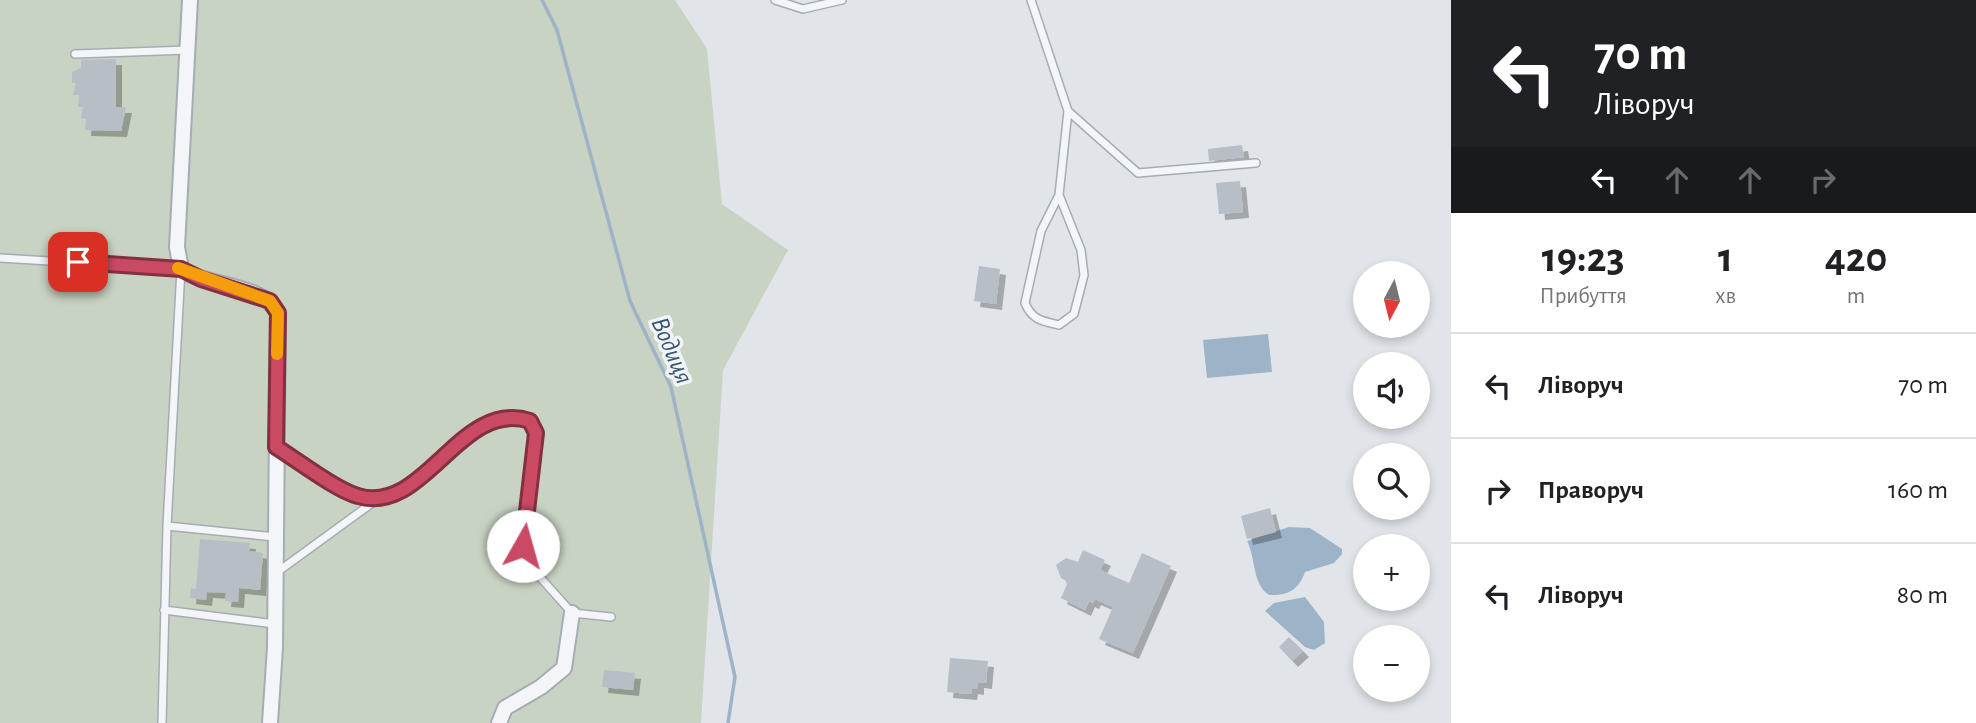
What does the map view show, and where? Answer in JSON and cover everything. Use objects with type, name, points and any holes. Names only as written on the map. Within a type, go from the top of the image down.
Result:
[{"type":"street","points":[[190,0],[177,247],[181,269],[201,279],[264,297],[278,313],[275,624],[270,723]]},
{"type":"street","points":[[499,723],[505,708],[541,687],[564,668],[572,613]]},
{"type":"lane","points":[[775,0],[803,9],[842,0]]},
{"type":"lane","points":[[803,9],[811,0]]},
{"type":"lane","points":[[1031,0],[1068,111],[1059,195],[1041,231],[1025,303],[1029,313],[1037,320],[1059,325],[1074,314],[1084,275],[1081,250],[1059,195]]},
{"type":"lane","points":[[75,54],[188,50]]},
{"type":"lane","points":[[1068,111],[1138,173],[1256,163]]},
{"type":"lane","points":[[0,258],[181,269],[163,610],[162,723]]},
{"type":"lane","points":[[275,573],[379,498],[409,485],[477,428],[517,416],[530,421],[536,433],[523,546],[539,576],[572,613],[611,617]]},
{"type":"lane","points":[[276,447],[356,496],[379,498]]},
{"type":"lane","points":[[167,526],[275,537]]},
{"type":"lane","points":[[163,610],[275,624]]},
{"type":"green space","points":[[0,0],[675,0],[707,49],[722,204],[788,250],[723,370],[701,723],[0,723]]},
{"type":"water","points":[[1268,334],[1272,372],[1207,378],[1203,340]]},
{"type":"water","points":[[1289,527],[1310,528],[1342,549],[1342,554],[1334,563],[1305,572],[1300,583],[1292,590],[1269,595],[1257,578],[1247,541]]},
{"type":"water","points":[[1305,597],[1324,622],[1325,643],[1314,650],[1305,647],[1265,611],[1274,603]]},
{"type":"building","points":[[116,59],[116,107],[126,107],[121,131],[85,130],[86,119],[81,118],[83,107],[78,107],[79,95],[73,95],[76,83],[72,83],[72,72],[81,68],[81,60]]},
{"type":"building","points":[[1242,145],[1244,157],[1209,161],[1208,149]]},
{"type":"building","points":[[1240,181],[1243,212],[1219,214],[1216,183]]},
{"type":"building","points":[[979,266],[1000,269],[996,304],[974,301]]},
{"type":"building","points":[[1270,508],[1276,532],[1247,539],[1241,516]]},
{"type":"building","points":[[200,539],[250,543],[249,551],[263,553],[260,590],[239,588],[238,602],[225,601],[226,593],[207,592],[206,600],[190,598],[191,588],[196,589]]},
{"type":"building","points":[[1083,550],[1105,560],[1100,570],[1129,583],[1142,553],[1171,566],[1133,653],[1099,639],[1113,607],[1095,599],[1093,603],[1089,601],[1085,610],[1061,598],[1068,582],[1061,578],[1056,565],[1066,558],[1078,562]]},
{"type":"building","points":[[1289,637],[1303,651],[1292,661],[1279,647]]},
{"type":"building","points":[[950,658],[988,661],[986,683],[978,682],[978,689],[972,688],[971,694],[947,692]]},
{"type":"building","points":[[604,670],[635,673],[633,690],[602,687]]},
{"type":"waterway","name":"Водиця","points":[[542,0],[557,30],[630,301],[671,387],[735,677],[728,723]]},
{"type":"slow traffic","points":[[178,268],[201,279],[270,301],[278,313],[277,354]]},
{"type":"route","points":[[78,262],[181,269],[201,279],[270,301],[278,313],[276,447],[356,496],[379,498],[409,485],[477,428],[517,416],[530,421],[535,425],[536,433],[523,546]]}]
